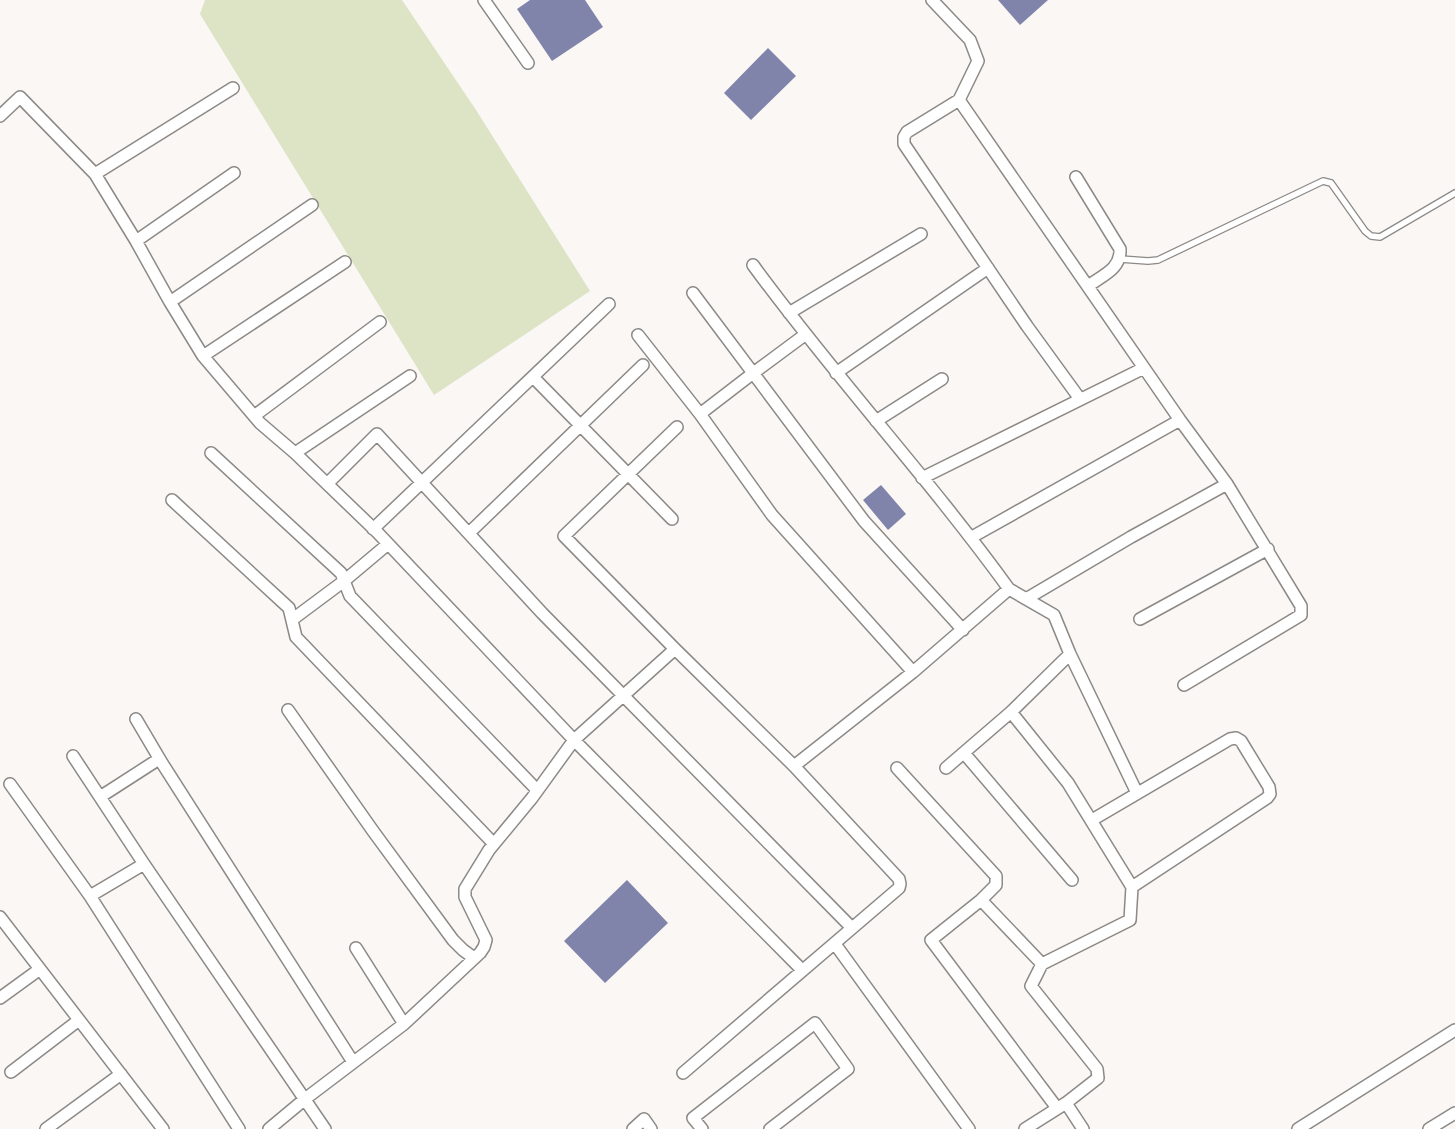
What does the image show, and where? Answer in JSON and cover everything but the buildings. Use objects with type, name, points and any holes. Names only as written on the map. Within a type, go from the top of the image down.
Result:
[{"type":"street","points":[[484,0],[528,63]]},
{"type":"street","points":[[932,0],[970,40],[978,61],[958,100],[907,132],[904,137],[904,144],[1080,399]]},
{"type":"street","points":[[95,174],[232,88]]},
{"type":"street","points":[[0,116],[20,97],[95,174],[203,356],[254,416],[295,453],[388,544],[574,740],[802,970]]},
{"type":"street","points":[[958,100],[1180,420],[1227,484],[1301,606],[1301,615],[1184,685]]},
{"type":"street","points":[[136,241],[234,173]]},
{"type":"street","points":[[1076,177],[1120,249],[1120,259],[1116,266],[1088,286]]},
{"type":"street","points":[[170,302],[312,204]]},
{"type":"street","points":[[789,314],[921,234]]},
{"type":"street","points":[[203,356],[345,262]]},
{"type":"street","points":[[753,264],[789,314],[836,373],[972,537],[1009,589],[1054,615],[1070,654],[1137,793]]},
{"type":"street","points":[[836,373],[988,268]]},
{"type":"street","points":[[693,293],[864,522],[963,630]]},
{"type":"street","points":[[373,529],[609,304]]},
{"type":"street","points":[[254,416],[380,322]]},
{"type":"street","points":[[700,414],[806,334]]},
{"type":"street","points":[[638,335],[700,414],[772,515],[913,672]]},
{"type":"street","points":[[470,533],[643,365]]},
{"type":"street","points":[[922,478],[1144,368]]},
{"type":"street","points":[[295,453],[410,376]]},
{"type":"street","points":[[533,376],[672,519]]},
{"type":"street","points":[[876,420],[942,379]]},
{"type":"street","points":[[972,537],[1180,420]]},
{"type":"street","points":[[677,427],[564,536],[794,766],[899,879],[899,888],[683,1073]]},
{"type":"street","points":[[327,484],[377,434],[542,613],[852,928]]},
{"type":"street","points":[[211,453],[341,573],[350,596],[537,790]]},
{"type":"street","points":[[1026,599],[1131,537],[1227,484]]},
{"type":"street","points":[[172,500],[290,608],[296,637],[494,844]]},
{"type":"street","points":[[293,619],[344,581],[388,544]]},
{"type":"street","points":[[1140,619],[1268,549]]},
{"type":"street","points":[[794,766],[913,672],[1009,589]]},
{"type":"street","points":[[270,1129],[305,1099],[404,1024],[484,947],[486,940],[465,897],[466,889],[494,844],[574,740],[675,649]]},
{"type":"street","points":[[946,768],[1011,712],[1070,654]]},
{"type":"street","points":[[288,710],[453,940],[474,958]]},
{"type":"street","points":[[1011,712],[1068,783],[1132,887],[1130,920],[1042,964],[1031,986],[1097,1069],[1098,1078],[1025,1129]]},
{"type":"street","points":[[136,719],[159,759],[353,1062]]},
{"type":"street","points":[[1092,820],[1230,739],[1236,738],[1241,741],[1265,780],[1270,794],[1267,798],[1132,887]]},
{"type":"street","points":[[964,753],[1072,880]]},
{"type":"street","points":[[73,756],[324,1129]]},
{"type":"street","points":[[100,798],[159,759]]},
{"type":"street","points":[[897,768],[996,876],[996,886],[932,940],[1061,1105],[1083,1129]]},
{"type":"street","points":[[10,784],[90,896],[239,1129]]},
{"type":"street","points":[[90,896],[144,864]]},
{"type":"street","points":[[981,900],[1042,964]]},
{"type":"street","points":[[0,917],[121,1074],[159,1128]]},
{"type":"street","points":[[835,944],[969,1129]]},
{"type":"street","points":[[356,948],[404,1024]]},
{"type":"street","points":[[0,998],[40,969]]},
{"type":"street","points":[[11,1072],[79,1020]]},
{"type":"street","points":[[702,1129],[693,1118],[814,1023],[848,1070],[770,1129]]},
{"type":"street","points":[[1298,1129],[1455,1030]]},
{"type":"street","points":[[46,1129],[121,1074]]},
{"type":"street","points":[[1428,1129],[1455,1113]]},
{"type":"street","points":[[633,1129],[644,1119],[651,1129]]},
{"type":"lane","points":[[1120,259],[1158,260],[1323,181],[1331,183],[1365,231],[1371,236],[1380,237],[1455,193]]},
{"type":"green space","points":[[205,0],[402,0],[476,110],[590,291],[434,395],[200,14]]}]
